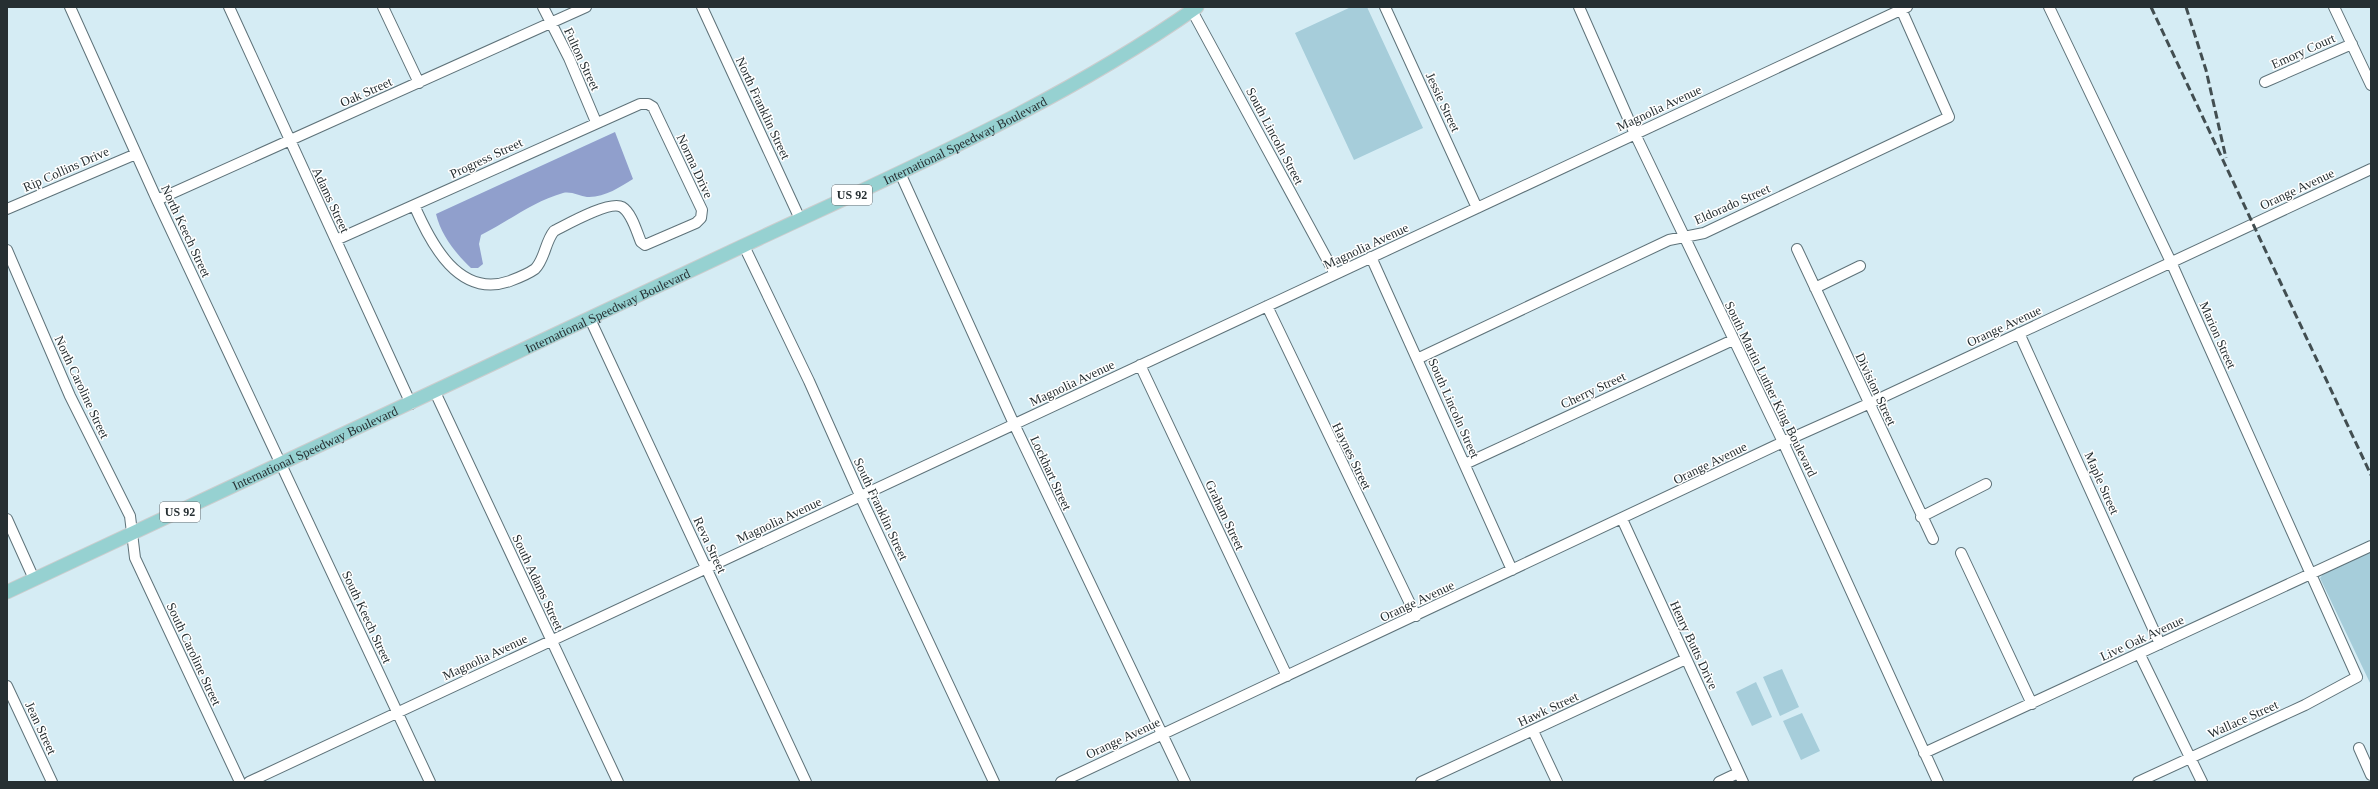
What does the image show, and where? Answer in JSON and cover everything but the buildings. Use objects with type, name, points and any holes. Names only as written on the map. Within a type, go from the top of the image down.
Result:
[{"type":"main road","name":"International Speedway Boulevard","points":[[7,592],[411,404],[900,173],[1054,96],[1130,52],[1193,8]]},
{"type":"street","name":"North Keech Street","points":[[70,7],[157,200],[280,464]]},
{"type":"street","name":"Adams Street","points":[[229,7],[411,404]]},
{"type":"street","points":[[383,7],[419,83]]},
{"type":"street","name":"Fulton Street","points":[[543,7],[569,58],[596,122]]},
{"type":"street","name":"Oak Street","points":[[157,200],[586,7]]},
{"type":"street","name":"North Franklin Street","points":[[702,7],[800,220]]},
{"type":"street","name":"Jessie Street","points":[[1385,7],[1477,208]]},
{"type":"street","name":"South Martin Luther King Boulevard","points":[[1579,7],[1635,134],[1732,340],[1783,442],[1938,782]]},
{"type":"street","name":"Marion Street","points":[[2049,7],[2171,262],[2357,677]]},
{"type":"street","points":[[2334,7],[2371,85]]},
{"type":"street","name":"South Lincoln Street","points":[[1193,8],[1336,274]]},
{"type":"street","name":"Magnolia Avenue","points":[[249,782],[1904,8]]},
{"type":"street","name":"Eldorado Street","points":[[1417,359],[1669,240],[1704,233],[1950,117],[1904,8]]},
{"type":"street","name":"Emory Court","points":[[2265,82],[2352,44]]},
{"type":"street","name":"Progress Street","points":[[336,240],[596,122],[640,104],[648,104]]},
{"type":"street","name":"Norma Drive","points":[[414,205],[427,235],[446,262],[462,277],[490,285],[498,285],[518,278],[534,269],[540,263],[550,236],[554,231],[604,208],[614,205],[622,207],[628,213],[641,242],[645,245],[696,223],[701,218],[702,210],[653,107],[648,104]]},
{"type":"street","name":"Rip Collins Drive","points":[[7,209],[110,163],[136,154]]},
{"type":"street","name":"Orange Avenue","points":[[1061,782],[1783,442],[1868,404],[2371,169]]},
{"type":"street","name":"Lockhart Street","points":[[900,173],[1014,424],[1185,782]]},
{"type":"street","name":"South Franklin Street","points":[[744,246],[809,381],[860,496],[994,782]]},
{"type":"street","name":"Division Street","points":[[1797,249],[1932,539]]},
{"type":"street","name":"North Caroline Street","points":[[7,250],[70,396],[130,516],[132,534]]},
{"type":"street","name":"South Lincoln Street","points":[[1371,257],[1512,570]]},
{"type":"street","points":[[1815,288],[1860,266]]},
{"type":"street","name":"Haynes Street","points":[[1267,306],[1416,616]]},
{"type":"street","name":"Reva Street","points":[[590,319],[806,782]]},
{"type":"street","name":"Maple Street","points":[[2020,333],[2160,644]]},
{"type":"street","name":"Cherry Street","points":[[1465,464],[1732,340]]},
{"type":"street","name":"Graham Street","points":[[1140,365],[1287,676]]},
{"type":"street","name":"South Adams Street","points":[[435,392],[618,782]]},
{"type":"street","name":"South Keech Street","points":[[280,464],[430,782]]},
{"type":"street","points":[[1922,517],[1986,484]]},
{"type":"street","points":[[7,519],[34,579]]},
{"type":"street","name":"Henry Butts Drive","points":[[1622,519],[1741,777]]},
{"type":"street","name":"South Caroline Street","points":[[132,534],[135,558],[240,782]]},
{"type":"street","name":"Live Oak Avenue","points":[[1924,754],[2371,546]]},
{"type":"street","points":[[1961,553],[2032,704]]},
{"type":"street","points":[[2139,653],[2202,782]]},
{"type":"street","name":"Hawk Street","points":[[1421,782],[1437,779],[1686,659]]},
{"type":"street","name":"Wallace Street","points":[[2138,782],[2305,705],[2357,677]]},
{"type":"street","name":"Jean Street","points":[[7,686],[52,782]]},
{"type":"street","points":[[1534,731],[1557,782]]},
{"type":"street","points":[[2359,748],[2371,775]]},
{"type":"street","points":[[1719,782],[1741,777]]},
{"type":"shaded area","points":[[1351,7],[1367,7],[1423,128],[1354,160],[1295,33]]},
{"type":"shaded area","points":[[2371,552],[2371,685],[2320,578],[2324,573]]},
{"type":"shaded area","points":[[1782,669],[1799,707],[1780,716],[1763,677]]},
{"type":"shaded area","points":[[1756,682],[1772,717],[1752,726],[1736,692]]},
{"type":"shaded area","points":[[1802,713],[1820,751],[1801,760],[1783,721]]},
{"type":"water","points":[[615,132],[633,179],[600,196],[587,197],[572,193],[563,193],[541,201],[481,235],[479,244],[483,264],[478,268],[471,268],[460,257],[445,237],[436,214]]},
{"type":"railway","points":[[2151,7],[2371,475]]},
{"type":"railway","points":[[2186,7],[2206,70],[2226,158]]}]
